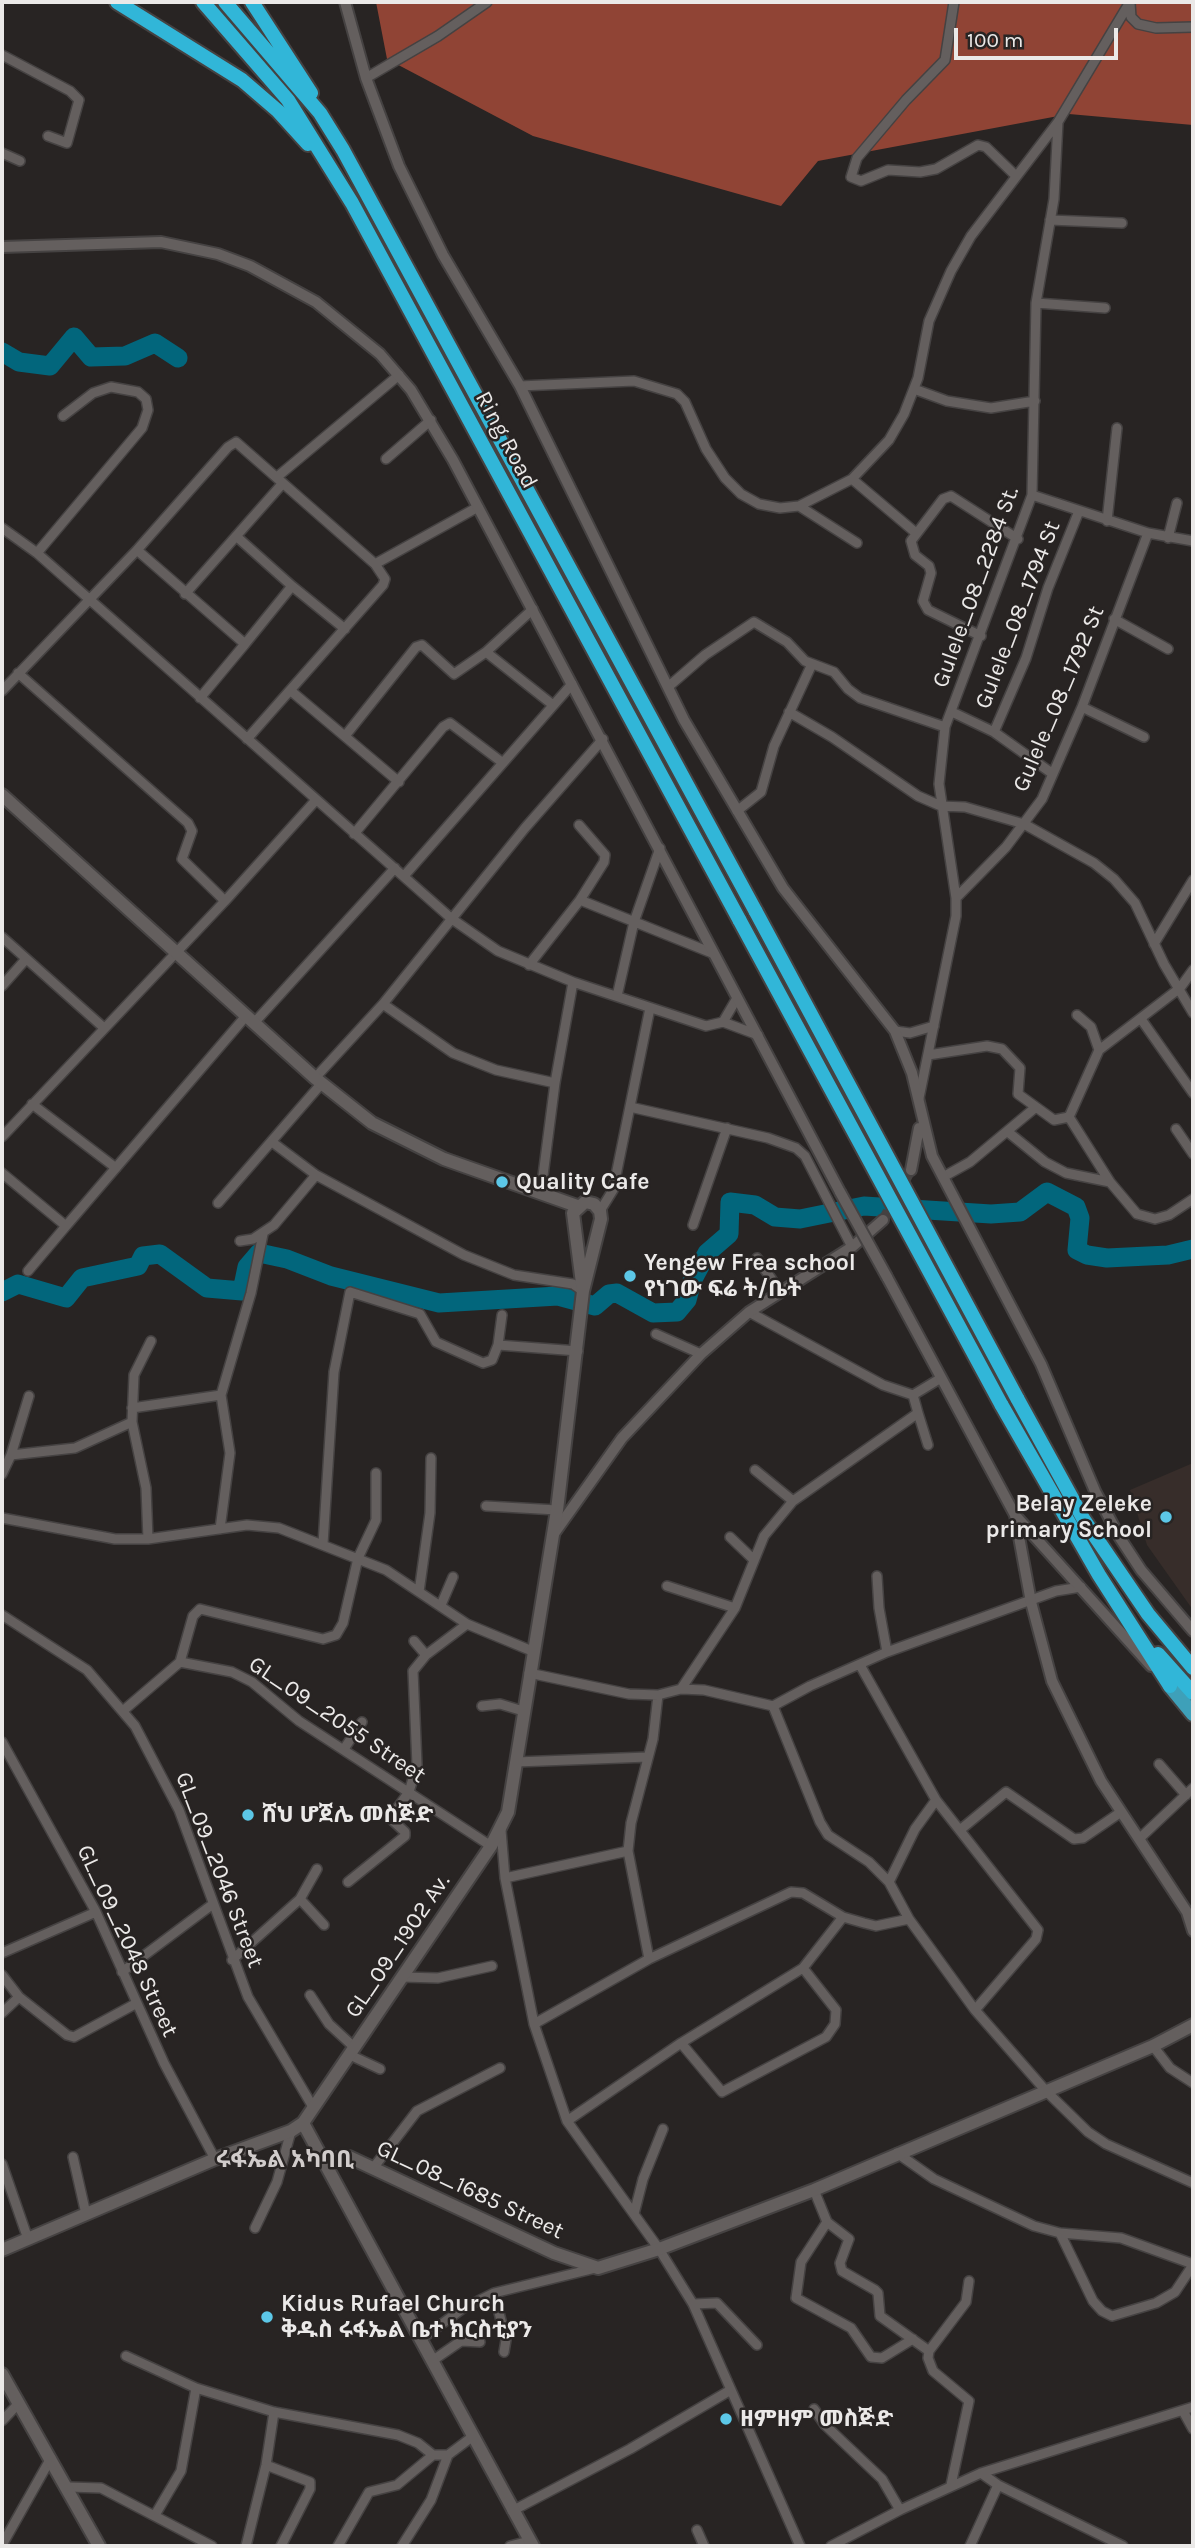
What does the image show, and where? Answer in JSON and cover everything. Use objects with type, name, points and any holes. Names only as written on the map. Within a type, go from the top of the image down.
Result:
[{"type":"highway","points":[[117,2],[258,92],[327,166]]},
{"type":"highway","name":"Ring Road","points":[[203,2],[288,100],[358,213],[1001,1404],[1099,1575],[1135,1630]]},
{"type":"highway","name":"Ring Road","points":[[225,2],[320,113],[388,230],[1084,1520],[1148,1614],[1193,1668]]},
{"type":"highway","points":[[252,2],[307,84],[320,113]]},
{"type":"highway","points":[[1135,1630],[1170,1686]]},
{"type":"highway","points":[[1135,1630],[1193,1693]]},
{"type":"main road","points":[[2,795],[318,1080],[372,1123],[444,1159],[541,1191],[577,1206]]},
{"type":"main road","points":[[585,1202],[594,1204],[600,1211],[583,1291],[573,1213],[577,1206],[585,1202]]},
{"type":"main road","points":[[574,1224],[583,1230],[592,1230],[598,1224]]},
{"type":"main road","name":"GL_09_1902 Av.","points":[[303,2123],[491,1846],[508,1812],[557,1510],[578,1351],[583,1291]]},
{"type":"main road","points":[[1148,1614],[1193,1657]]},
{"type":"main road","points":[[1170,1686],[1193,1714]]},
{"type":"main road","points":[[598,2267],[659,2249],[814,2190],[1153,2046],[1193,2025]]},
{"type":"main road","points":[[2,2250],[215,2159],[291,2132],[303,2123]]},
{"type":"main road","points":[[303,2123],[303,2128],[325,2160],[531,2543]]},
{"type":"main road","name":"GL_08_1685 Street","points":[[325,2160],[349,2157],[554,2253],[598,2267]]},
{"type":"main road","points":[[2,2374],[99,2546]]},
{"type":"street","points":[[345,2],[366,78],[395,156],[418,205],[443,256],[520,386],[667,687],[783,888],[895,1031],[919,1098],[932,1156],[1041,1364],[1095,1491],[1141,1570],[1193,1631]]},
{"type":"street","points":[[366,78],[438,36],[486,2]]},
{"type":"street","points":[[954,2],[945,61],[906,100],[857,158],[851,177],[861,181],[888,170],[920,172],[936,169],[978,145],[986,148],[1017,176]]},
{"type":"street","points":[[520,386],[634,381],[677,394],[685,402],[706,449],[725,478],[741,494],[759,504],[780,508],[799,506],[852,479],[889,440],[915,389],[929,321],[938,296],[971,236],[1058,122],[1130,2]]},
{"type":"street","points":[[1130,2],[1131,17],[1138,24],[1156,28],[1193,27]]},
{"type":"street","points":[[2,55],[70,91],[79,100],[67,143],[48,136]]},
{"type":"street","name":"Gulele_08_2284 St.","points":[[919,1098],[928,1055],[930,1028],[945,979],[956,898],[941,806],[940,754],[945,727],[1018,539],[1032,495],[1036,303],[1050,220],[1058,122]]},
{"type":"street","points":[[2,153],[20,161]]},
{"type":"street","points":[[1050,220],[1122,223]]},
{"type":"street","points":[[2,247],[161,242],[218,254],[250,266],[316,302],[380,354],[399,375],[431,420],[660,848],[712,953],[1015,1515],[1170,1686]]},
{"type":"street","points":[[1036,303],[1105,308]]},
{"type":"street","points":[[185,594],[280,480],[399,375]]},
{"type":"street","points":[[37,553],[142,428],[148,410],[146,399],[138,392],[111,387],[93,393],[63,416]]},
{"type":"street","points":[[915,389],[947,401],[991,408],[1035,401]]},
{"type":"street","points":[[386,459],[431,420]]},
{"type":"street","points":[[1107,521],[1117,428]]},
{"type":"street","points":[[2,691],[137,550],[232,443],[241,446],[280,480],[374,564],[385,579],[383,585],[247,739]]},
{"type":"street","points":[[852,479],[916,533]]},
{"type":"street","points":[[1032,495],[1148,533],[1193,541]]},
{"type":"street","points":[[981,636],[928,610],[923,601],[931,573],[929,566],[911,549],[916,533],[943,499],[951,496],[1018,539]]},
{"type":"street","points":[[1168,538],[1177,503]]},
{"type":"street","points":[[799,506],[857,543]]},
{"type":"street","points":[[374,564],[478,507]]},
{"type":"street","name":"Gulele_08_1794 St","points":[[993,732],[1026,658],[1048,588],[1079,511]]},
{"type":"street","points":[[2,528],[37,553],[452,919],[498,951],[573,982],[650,1008],[706,1026],[723,1022],[758,1035]]},
{"type":"street","name":"Gulele_08_1792 St","points":[[956,898],[1024,824],[1054,774],[1148,533]]},
{"type":"street","points":[[236,536],[345,629]]},
{"type":"street","points":[[137,550],[244,644]]},
{"type":"street","points":[[200,698],[292,586]]},
{"type":"street","points":[[345,736],[416,647],[422,645],[429,648],[454,674],[486,652],[533,609]]},
{"type":"street","points":[[1114,619],[1168,649]]},
{"type":"street","points":[[667,687],[705,655],[754,622],[787,642],[812,664],[834,672],[848,689],[860,698],[945,727]]},
{"type":"street","points":[[486,652],[553,705]]},
{"type":"street","points":[[737,811],[761,792],[774,746],[812,664]]},
{"type":"street","points":[[18,673],[188,823],[192,831],[182,859],[225,901]]},
{"type":"street","points":[[404,876],[572,684]]},
{"type":"street","points":[[291,691],[399,782]]},
{"type":"street","points":[[1082,707],[1143,737]]},
{"type":"street","points":[[789,712],[832,737],[918,796],[941,806],[965,807],[1024,824],[1064,844],[1114,879],[1135,903],[1154,944],[1193,1013]]},
{"type":"street","points":[[952,712],[993,732],[1054,774]]},
{"type":"street","points":[[354,834],[443,727],[450,723],[503,763]]},
{"type":"street","points":[[218,1203],[272,1142],[318,1080],[525,828],[603,740]]},
{"type":"street","points":[[2,1138],[316,800]]},
{"type":"street","points":[[529,965],[580,900],[604,862],[605,855],[579,825]]},
{"type":"street","points":[[617,996],[634,922],[660,848]]},
{"type":"street","points":[[29,1271],[116,1168],[250,1019],[395,868]]},
{"type":"street","points":[[1154,944],[1192,886]]},
{"type":"street","points":[[580,900],[712,953]]},
{"type":"street","points":[[2,937],[103,1027]]},
{"type":"street","points":[[2,986],[26,959]]},
{"type":"street","points":[[1069,1117],[1099,1050],[1180,988],[1193,970]]},
{"type":"street","points":[[541,1191],[555,1083],[573,982]]},
{"type":"street","points":[[723,1022],[737,998]]},
{"type":"street","points":[[383,1004],[453,1053],[496,1070],[555,1083]]},
{"type":"street","points":[[600,1211],[613,1189],[650,1008]]},
{"type":"street","points":[[1077,1015],[1091,1027],[1099,1050]]},
{"type":"street","points":[[1141,1018],[1193,1093]]},
{"type":"street","points":[[895,1031],[930,1028]]},
{"type":"street","points":[[928,1055],[987,1046],[1002,1049],[1020,1068],[1017,1094],[1054,1120],[1069,1117]]},
{"type":"street","points":[[911,1170],[919,1140],[919,1098]]},
{"type":"street","points":[[32,1104],[116,1168]]},
{"type":"street","points":[[630,1107],[788,1143],[801,1152],[852,1247]]},
{"type":"street","points":[[943,1177],[970,1162],[1036,1107]]},
{"type":"street","points":[[1069,1117],[1110,1182],[1137,1213],[1145,1218],[1155,1219],[1169,1215],[1193,1199]]},
{"type":"street","points":[[693,1225],[727,1128]]},
{"type":"street","points":[[1176,1129],[1193,1154]]},
{"type":"street","points":[[1008,1132],[1045,1162],[1066,1173],[1110,1182]]},
{"type":"street","points":[[272,1142],[316,1175],[464,1255],[513,1275],[573,1284],[583,1291]]},
{"type":"street","points":[[916,1157],[925,1152],[932,1156]]},
{"type":"street","points":[[2,1173],[66,1226]]},
{"type":"street","points":[[240,1241],[262,1234],[274,1225],[316,1175]]},
{"type":"street","points":[[553,1535],[622,1438],[701,1354],[749,1312],[779,1290],[852,1247],[883,1220]]},
{"type":"street","points":[[220,1529],[230,1453],[221,1395],[251,1293],[262,1234]]},
{"type":"street","points":[[757,1258],[779,1290]]},
{"type":"street","points":[[323,1544],[334,1372],[350,1292],[420,1314],[436,1342],[483,1363],[492,1360],[498,1345],[502,1315]]},
{"type":"street","points":[[749,1312],[883,1385],[913,1395],[941,1378]]},
{"type":"street","points":[[656,1334],[701,1354]]},
{"type":"street","points":[[148,1539],[146,1488],[132,1422],[132,1408],[134,1375],[151,1341]]},
{"type":"street","points":[[498,1345],[578,1351]]},
{"type":"street","points":[[132,1408],[221,1395]]},
{"type":"street","points":[[913,1395],[928,1445]]},
{"type":"street","points":[[2,1474],[11,1455],[29,1396]]},
{"type":"street","points":[[681,1689],[734,1608],[764,1536],[793,1501],[919,1413]]},
{"type":"street","points":[[11,1455],[75,1448],[132,1422]]},
{"type":"street","points":[[419,1592],[430,1513],[432,1458]]},
{"type":"street","points":[[755,1470],[793,1501]]},
{"type":"street","points":[[124,1710],[180,1662],[193,1616],[200,1609],[331,1639],[343,1623],[358,1558],[376,1520],[376,1473]]},
{"type":"street","points":[[486,1506],[557,1510]]},
{"type":"street","points":[[1015,1515],[1031,1602],[1052,1681],[1101,1781],[1139,1839],[1190,1908],[1193,1931]]},
{"type":"street","points":[[2,1518],[115,1539],[148,1539],[261,1524],[279,1528],[386,1570],[467,1624],[532,1651]]},
{"type":"street","points":[[730,1537],[753,1559]]},
{"type":"street","points":[[877,1576],[878,1608],[887,1652]]},
{"type":"street","points":[[441,1605],[453,1577]]},
{"type":"street","points":[[667,1586],[734,1608]]},
{"type":"street","points":[[529,1673],[598,1689],[658,1695],[681,1689],[704,1690],[773,1706],[887,1652],[1056,1591],[1081,1587]]},
{"type":"street","name":"GL_09_2046 Street","points":[[2,1615],[87,1670],[124,1710],[155,1759],[179,1810],[232,1960],[270,2038],[313,2107]]},
{"type":"street","points":[[348,1882],[405,1836],[405,1832],[390,1818],[409,1792],[417,1765],[418,1747],[411,1678],[417,1664],[467,1624]]},
{"type":"street","points":[[415,1641],[426,1656]]},
{"type":"street","name":"GL_09_2055 Street","points":[[180,1662],[232,1672],[252,1682],[299,1721],[491,1846]]},
{"type":"street","points":[[860,1665],[936,1800],[1038,1930],[1036,1939],[975,2010]]},
{"type":"street","points":[[649,1959],[628,1851],[657,1717],[658,1695]]},
{"type":"street","points":[[482,1706],[500,1704],[523,1711]]},
{"type":"street","points":[[773,1706],[824,1828],[835,1841],[869,1862],[888,1882],[909,1919],[975,2010],[1046,2091],[1088,2132],[1106,2144],[1193,2183]]},
{"type":"street","points":[[344,1749],[362,1721]]},
{"type":"street","name":"GL_09_2048 Street","points":[[2,1742],[96,1912],[186,2110],[215,2159]]},
{"type":"street","points":[[516,1762],[648,1757]]},
{"type":"street","points":[[1139,1839],[1190,1791],[1159,1764]]},
{"type":"street","points":[[960,1830],[1006,1792],[1074,1839],[1083,1838],[1121,1812]]},
{"type":"street","points":[[888,1882],[915,1829],[936,1800]]},
{"type":"street","points":[[501,1830],[505,1878],[534,2024],[567,2121],[659,2249],[693,2304],[729,2391],[800,2546]]},
{"type":"street","points":[[505,1878],[628,1851]]},
{"type":"street","points":[[232,1960],[300,1899],[317,1869]]},
{"type":"street","points":[[534,2024],[649,1959],[796,1891],[844,1917],[876,1926],[909,1919]]},
{"type":"street","points":[[300,1899],[324,1925]]},
{"type":"street","points":[[122,1972],[213,1904]]},
{"type":"street","points":[[2,1952],[96,1912]]},
{"type":"street","points":[[567,2121],[681,2043],[803,1968],[844,1917]]},
{"type":"street","points":[[402,1977],[438,1978],[492,1966]]},
{"type":"street","points":[[681,2043],[722,2092],[730,2091],[826,2037],[835,2024],[836,2010],[803,1968]]},
{"type":"street","points":[[2,1975],[19,1997],[66,2035],[74,2037],[136,2003]]},
{"type":"street","points":[[310,1995],[329,2024],[352,2051],[380,2069]]},
{"type":"street","points":[[2,2013],[19,1997]]},
{"type":"street","points":[[1153,2046],[1170,2068],[1193,2083]]},
{"type":"street","points":[[374,2167],[416,2112],[500,2068]]},
{"type":"street","points":[[634,2214],[651,2156],[663,2129]]},
{"type":"street","points":[[255,2228],[277,2182],[291,2132]]},
{"type":"street","points":[[897,2153],[934,2179],[1034,2226],[1060,2233],[1121,2238],[1193,2265],[1175,2292],[1156,2303],[1112,2316],[1102,2311],[1093,2301],[1060,2233]]},
{"type":"street","points":[[73,2157],[86,2214]]},
{"type":"street","points":[[2,2164],[28,2239]]},
{"type":"street","points":[[814,2190],[827,2222],[849,2239],[840,2263],[842,2271],[878,2293],[878,2313],[929,2351]]},
{"type":"street","points":[[827,2222],[802,2262],[796,2298],[850,2328],[871,2357],[882,2358],[912,2339]]},
{"type":"street","points":[[420,2340],[462,2309],[494,2293],[598,2267]]},
{"type":"street","points":[[951,2485],[970,2401],[933,2371],[929,2365],[929,2351],[966,2302],[969,2281]]},
{"type":"street","points":[[494,2293],[506,2340],[504,2352]]},
{"type":"street","points":[[693,2304],[717,2303],[757,2345]]},
{"type":"street","points":[[432,2361],[461,2341],[480,2342]]},
{"type":"street","points":[[126,2356],[196,2388],[274,2412],[398,2435],[418,2443],[433,2455],[448,2455]]},
{"type":"street","points":[[155,2515],[181,2471],[196,2388]]},
{"type":"street","points":[[513,2511],[630,2449],[729,2391]]},
{"type":"street","points":[[2,2421],[19,2403]]},
{"type":"street","points":[[831,2546],[951,2485],[981,2473],[1193,2407]]},
{"type":"street","points":[[814,2409],[825,2426],[882,2479],[900,2510]]},
{"type":"street","points":[[1183,2411],[1193,2430]]},
{"type":"street","points":[[246,2546],[266,2465],[274,2412]]},
{"type":"street","points":[[402,2546],[431,2500],[448,2455],[472,2437]]},
{"type":"street","points":[[338,2546],[364,2496],[369,2492],[397,2485],[433,2455]]},
{"type":"street","points":[[2,2545],[51,2458]]},
{"type":"street","points":[[266,2465],[310,2482],[310,2489],[281,2546]]},
{"type":"street","points":[[981,2473],[998,2485],[1124,2546]]},
{"type":"street","points":[[970,2546],[998,2485]]},
{"type":"street","points":[[68,2487],[101,2488],[212,2546]]},
{"type":"street","points":[[697,2530],[704,2546]]},
{"type":"street","points":[[510,2546],[531,2543]]},
{"type":"shaded area","points":[[376,2],[1193,2],[1193,125],[1069,114],[818,161],[781,206],[533,136],[387,59]]},
{"type":"shaded area","name":"Belay Zeleke primary School","points":[[1193,1463],[1193,1610],[1147,1545],[1130,1490]]},
{"type":"waterway","points":[[2,352],[19,362],[50,366],[74,337],[91,357],[125,356],[155,343],[178,358]]},
{"type":"waterway","points":[[2,1292],[18,1284],[66,1298],[82,1278],[138,1266],[143,1256],[160,1254],[207,1288],[242,1291],[247,1267],[259,1253],[287,1259],[331,1276],[439,1303],[558,1296],[595,1306],[609,1294],[617,1293],[653,1313],[677,1312],[687,1300],[692,1281],[707,1253],[729,1234],[730,1202],[755,1205],[775,1217],[800,1219],[864,1206],[991,1214],[1020,1212],[1047,1192],[1076,1207],[1080,1218],[1077,1250],[1087,1255],[1107,1258],[1168,1255],[1193,1249]]},
{"type":"tunnel","points":[[883,1220],[911,1170]]},
{"type":"place","name":"Quality Cafe","points":[[502,1182]]},
{"type":"place","name":"Yengew Frea school የነገው ፍሬ ት/ቤት","points":[[630,1276]]},
{"type":"place","name":"Belay Zeleke primary School","points":[[1166,1517]]},
{"type":"place","name":"ሸህ ሆጀሌ መስጅድ","points":[[248,1815]]},
{"type":"place","name":"Kidus Rufael Church ቅዱስ ሩፋኤል ቤተ ክርስቲያን","points":[[267,2317]]},
{"type":"place","name":"ዘምዘም መስጅድ","points":[[726,2419]]},
{"type":"district","name":"ሩፋኤል አካባቢ","points":[[285,2160]]}]
